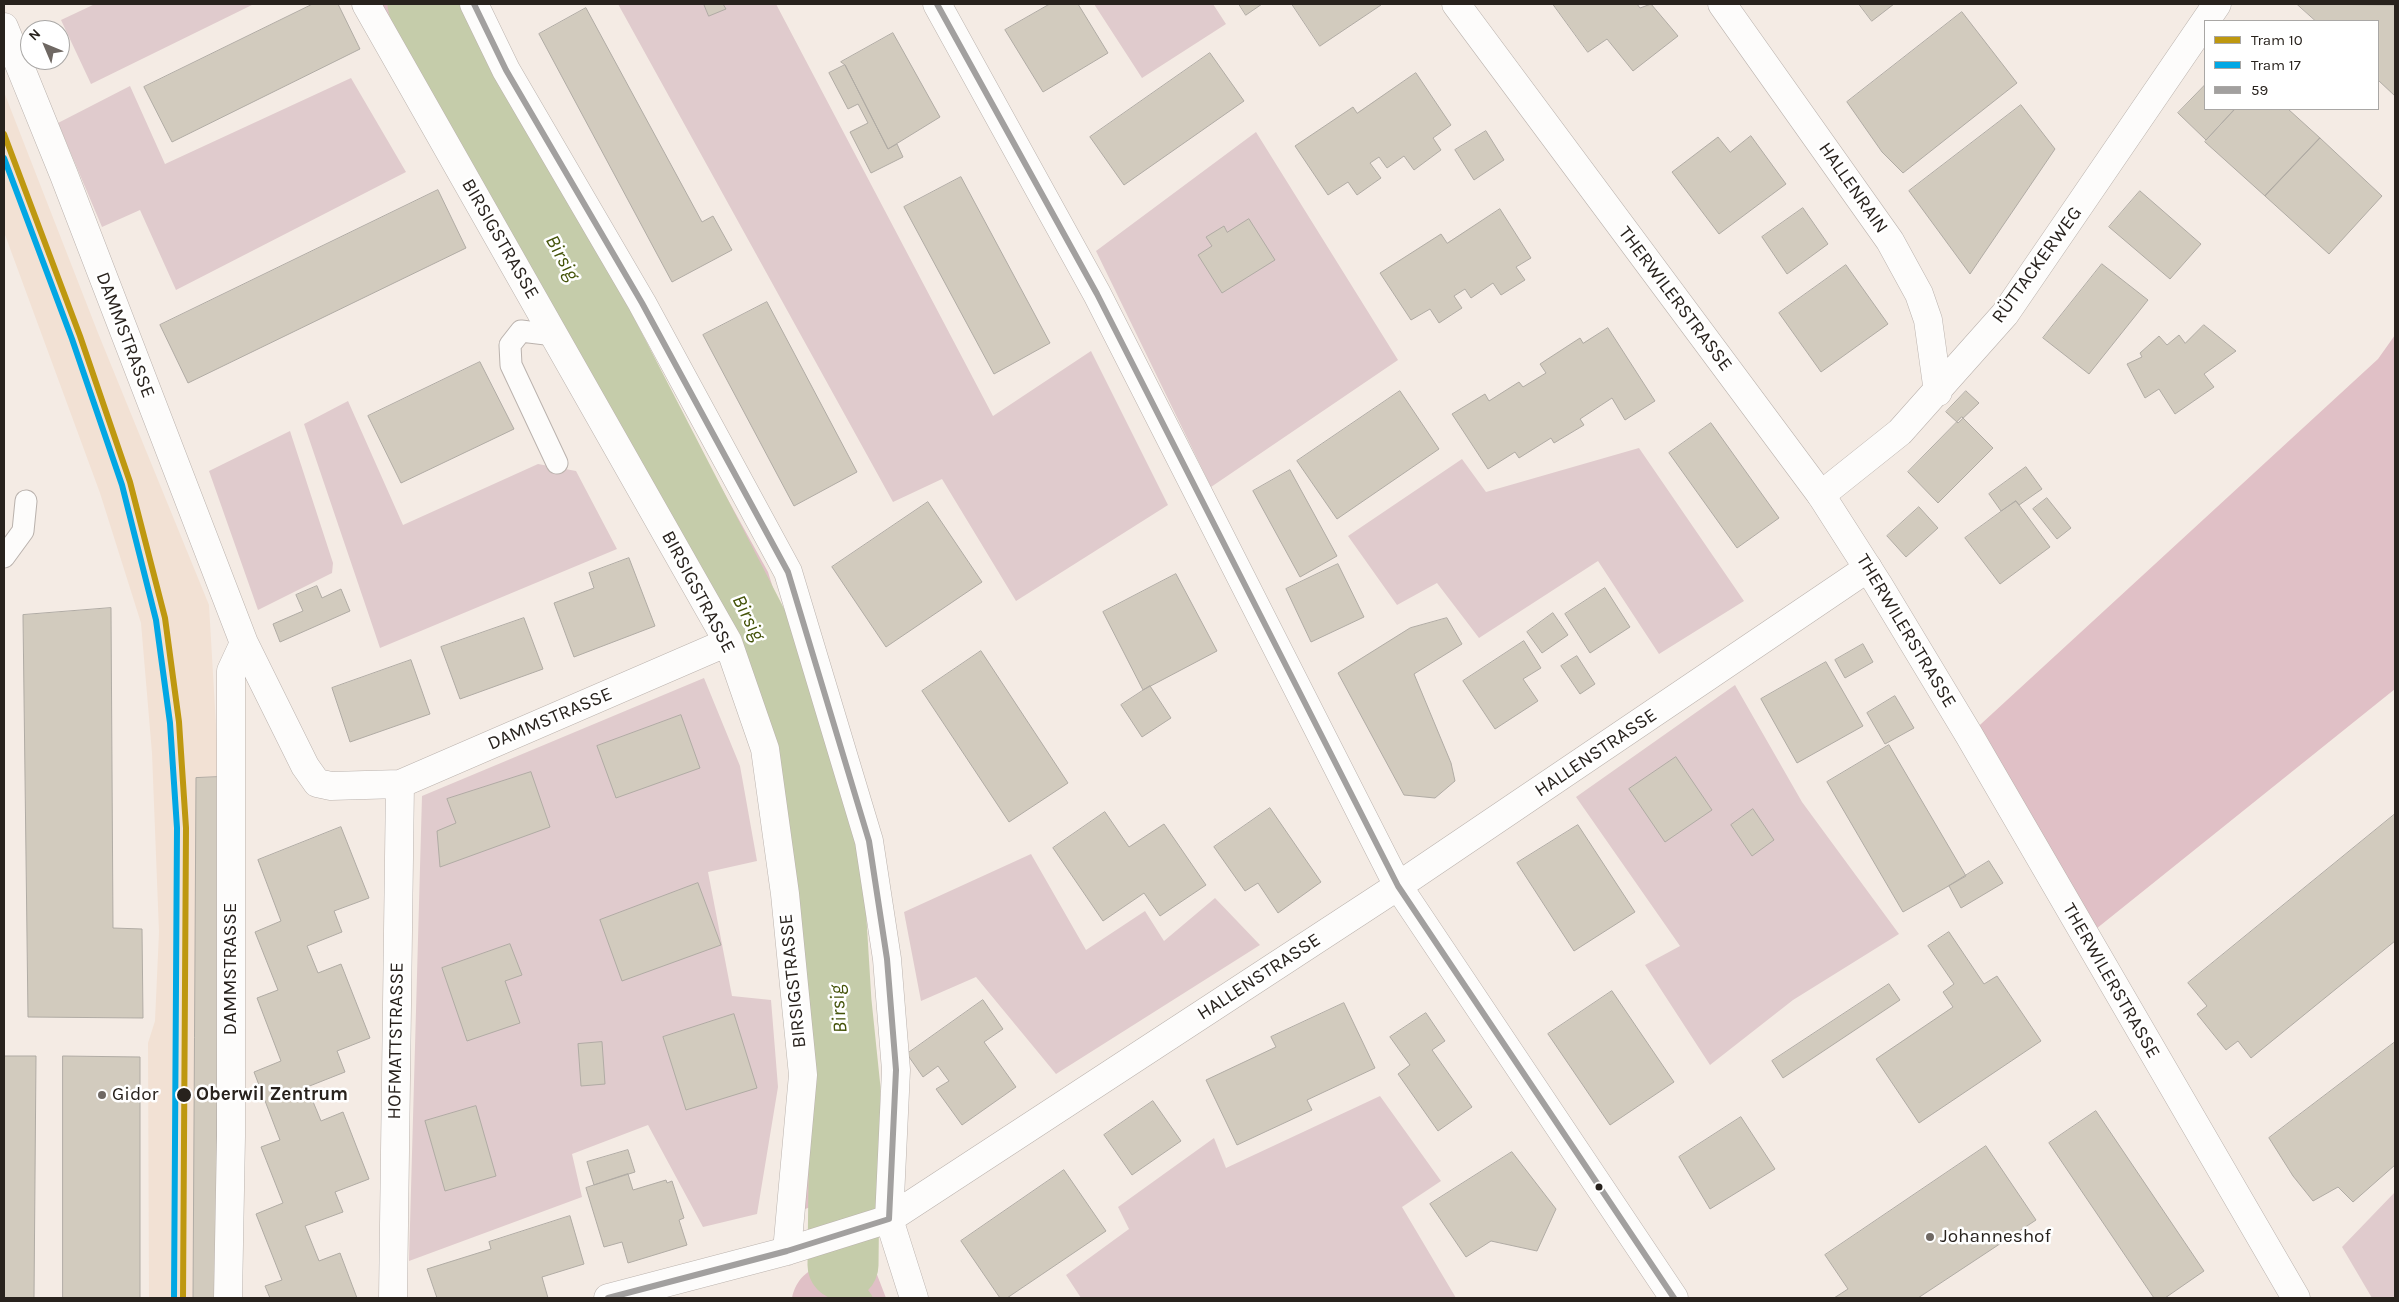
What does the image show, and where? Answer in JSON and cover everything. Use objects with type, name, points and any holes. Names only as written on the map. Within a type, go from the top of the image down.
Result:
[{"type":"street","name":"BIRSIGSTRASSE","points":[[366,4],[728,642],[765,749],[785,894],[803,1075],[787,1251]]},
{"type":"street","points":[[474,4],[506,70],[642,303],[788,572],[871,850],[886,959],[896,1070],[889,1219],[914,1298]]},
{"type":"street","points":[[937,4],[1097,294],[1398,886],[1674,1298]]},
{"type":"street","name":"THERWILERSTRASSE","points":[[1456,4],[1821,495],[1868,568],[1969,735],[2296,1298]]},
{"type":"street","name":"HALLENRAIN","points":[[1722,4],[1890,241],[1919,294],[1928,320],[1938,392]]},
{"type":"street","name":"RÜTTACKERWEG","points":[[2206,20],[2217,4]]},
{"type":"street","name":"RÜTTACKERWEG","points":[[1821,495],[1900,432],[1938,392],[2005,314],[2204,23]]},
{"type":"street","name":"DAMMSTRASSE","points":[[4,27],[64,175],[244,643],[304,766],[317,783],[331,786],[400,784],[728,642]]},
{"type":"street","name":"HALLENSTRASSE","points":[[608,1298],[787,1251],[889,1219],[1398,886],[1868,568]]},
{"type":"street","name":"DAMMSTRASSE","points":[[228,1298],[231,1136],[231,671],[244,643]]},
{"type":"street","name":"HOFMATTSTRASSE","points":[[393,1298],[400,784]]},
{"type":"lane","points":[[554,335],[521,332],[510,345],[511,365],[557,462]]},
{"type":"lane","points":[[4,557],[23,531],[26,501]]},
{"type":"shaded area","points":[[95,4],[254,4],[91,84],[70,39],[70,20],[61,20]]},
{"type":"shaded area","points":[[379,4],[456,4],[476,45],[768,572],[856,852],[872,1031],[870,1185],[797,1212],[780,805],[730,636]]},
{"type":"shaded area","points":[[618,4],[776,4],[993,416],[1091,351],[1168,505],[1016,601],[942,479],[893,502]]},
{"type":"shaded area","points":[[1094,4],[1213,4],[1226,24],[1142,78]]},
{"type":"shaded area","points":[[351,78],[406,172],[176,290],[140,210],[102,227],[58,123],[130,86],[165,164]]},
{"type":"shaded area","points":[[4,92],[98,333],[209,605],[219,777],[216,1298],[149,1298],[148,1043],[155,1021],[159,932],[152,753],[141,623],[100,493],[4,232]]},
{"type":"shaded area","points":[[1256,132],[1398,360],[1211,487],[1096,251]]},
{"type":"shaded area","points":[[2395,335],[2395,689],[2086,937],[1969,735],[2378,359]]},
{"type":"shaded area","points":[[348,401],[403,525],[538,464],[576,471],[617,549],[380,648],[304,424]]},
{"type":"shaded area","points":[[290,431],[333,563],[332,573],[258,610],[209,471]]},
{"type":"shaded area","points":[[1639,448],[1744,601],[1659,654],[1598,561],[1479,638],[1437,583],[1397,605],[1348,536],[1462,459],[1486,492]]},
{"type":"shaded area","points":[[704,678],[740,766],[757,861],[708,872],[732,996],[771,1000],[778,1087],[757,1214],[703,1227],[648,1125],[572,1154],[582,1197],[409,1261],[422,796]]},
{"type":"shaded area","points":[[1735,685],[1802,802],[1899,934],[1793,1000],[1710,1065],[1645,965],[1680,946],[1576,797]]},
{"type":"shaded area","points":[[1031,854],[1086,950],[1145,911],[1164,941],[1215,898],[1260,945],[1056,1074],[976,977],[921,1001],[904,912]]},
{"type":"shaded area","points":[[1380,1096],[1441,1181],[1402,1207],[1456,1298],[1081,1298],[1066,1275],[1129,1229],[1118,1207],[1214,1138],[1226,1168]]},
{"type":"shaded area","points":[[2395,1192],[2395,1298],[2372,1298],[2342,1247]]},
{"type":"shaded area","points":[[871,1259],[886,1298],[792,1298],[797,1285],[804,1276],[822,1265]]},
{"type":"building","points":[[313,4],[338,4],[360,49],[172,142],[144,87]]},
{"type":"building","points":[[704,4],[723,4],[726,9],[709,16]]},
{"type":"building","points":[[1050,4],[1078,4],[1108,53],[1043,92],[1005,30]]},
{"type":"building","points":[[1239,4],[1262,4],[1246,15]]},
{"type":"building","points":[[1292,4],[1380,4],[1381,5],[1320,46]]},
{"type":"building","points":[[1553,4],[1637,4],[1640,8],[1651,4],[1678,36],[1633,71],[1607,39],[1588,52]]},
{"type":"building","points":[[1859,4],[1894,4],[1872,21]]},
{"type":"building","points":[[2297,4],[2395,5],[2395,96],[2379,81],[2379,20],[2315,20]]},
{"type":"building","points":[[586,8],[702,222],[713,216],[732,250],[672,282],[539,34]]},
{"type":"building","points":[[1962,12],[2017,83],[1903,173],[1882,152],[1847,102]]},
{"type":"building","points":[[893,33],[940,117],[888,149],[845,65],[841,62]]},
{"type":"building","points":[[1210,53],[1244,101],[1124,185],[1090,137]]},
{"type":"building","points":[[845,65],[888,149],[897,144],[903,157],[871,173],[850,132],[868,123],[858,104],[848,109],[829,73]]},
{"type":"building","points":[[1416,73],[1451,125],[1433,138],[1441,150],[1414,170],[1404,156],[1387,168],[1379,157],[1370,163],[1381,178],[1357,195],[1348,182],[1328,195],[1295,146],[1353,107],[1357,113]]},
{"type":"building","points":[[2204,86],[2204,110],[2234,110],[2206,140],[2178,113]]},
{"type":"building","points":[[2021,105],[2055,149],[1970,274],[1909,191]]},
{"type":"building","points":[[2234,110],[2289,110],[2320,138],[2265,196],[2205,142]]},
{"type":"building","points":[[1486,131],[1504,160],[1474,180],[1455,150]]},
{"type":"building","points":[[1751,136],[1786,184],[1719,234],[1672,172],[1718,137],[1730,152]]},
{"type":"building","points":[[2320,138],[2382,196],[2329,254],[2265,196]]},
{"type":"building","points":[[961,177],[1050,343],[994,374],[904,207]]},
{"type":"building","points":[[438,190],[466,248],[188,383],[160,325]]},
{"type":"building","points":[[2140,191],[2201,244],[2170,279],[2109,227]]},
{"type":"building","points":[[1803,208],[1828,244],[1787,274],[1762,237]]},
{"type":"building","points":[[1500,209],[1531,258],[1516,267],[1525,280],[1501,295],[1493,283],[1471,298],[1465,289],[1454,296],[1462,308],[1439,323],[1430,309],[1411,320],[1380,273],[1441,234],[1447,243]]},
{"type":"building","points":[[1249,219],[1275,260],[1222,293],[1198,255],[1212,246],[1206,237],[1224,226],[1227,232]]},
{"type":"building","points":[[2102,264],[2148,300],[2089,374],[2043,338]]},
{"type":"building","points":[[1846,265],[1888,324],[1821,372],[1779,313]]},
{"type":"building","points":[[767,302],[857,472],[794,506],[703,335]]},
{"type":"building","points":[[2204,325],[2236,351],[2204,374],[2214,387],[2175,414],[2159,389],[2145,398],[2127,364],[2142,357],[2140,353],[2159,336],[2167,345],[2179,335],[2185,343]]},
{"type":"building","points":[[1608,328],[1655,401],[1625,420],[1612,398],[1580,419],[1584,425],[1554,443],[1551,438],[1519,458],[1515,452],[1488,469],[1452,414],[1485,394],[1489,401],[1519,382],[1523,387],[1546,373],[1540,364],[1580,338],[1583,343]]},
{"type":"building","points":[[480,362],[514,429],[401,483],[368,416]]},
{"type":"building","points":[[1400,391],[1439,449],[1337,519],[1297,461]]},
{"type":"building","points":[[1966,391],[1979,403],[1958,423],[1946,412]]},
{"type":"building","points":[[1962,417],[1993,448],[1938,503],[1908,472]]},
{"type":"building","points":[[1711,423],[1779,518],[1737,548],[1669,453]]},
{"type":"building","points":[[2026,467],[2042,489],[2019,505],[2016,501],[2001,511],[1989,494]]},
{"type":"building","points":[[1290,470],[1337,556],[1300,577],[1253,491]]},
{"type":"building","points":[[2047,498],[2071,528],[2057,539],[2033,509]]},
{"type":"building","points":[[2016,501],[2050,547],[2000,584],[1965,538]]},
{"type":"building","points":[[928,502],[982,582],[886,647],[832,567]]},
{"type":"building","points":[[1919,507],[1938,528],[1906,557],[1887,536]]},
{"type":"building","points":[[629,558],[655,626],[574,657],[554,603],[594,588],[589,573]]},
{"type":"building","points":[[1338,564],[1364,617],[1311,642],[1286,589]]},
{"type":"building","points":[[1176,574],[1217,651],[1143,690],[1103,612]]},
{"type":"building","points":[[317,586],[322,598],[341,589],[350,611],[280,642],[273,624],[303,611],[296,595]]},
{"type":"building","points":[[1605,588],[1630,627],[1590,653],[1565,614]]},
{"type":"building","points":[[111,608],[113,928],[142,929],[143,1018],[28,1017],[23,615]]},
{"type":"building","points":[[1553,613],[1568,635],[1542,653],[1527,632]]},
{"type":"building","points":[[524,618],[543,669],[460,699],[441,647]]},
{"type":"building","points":[[1447,618],[1462,644],[1414,674],[1451,763],[1455,781],[1435,798],[1404,795],[1338,673],[1410,628]]},
{"type":"building","points":[[1524,641],[1541,668],[1523,679],[1538,701],[1495,729],[1463,681]]},
{"type":"building","points":[[1863,644],[1873,662],[1845,678],[1835,660]]},
{"type":"building","points":[[981,651],[1068,783],[1009,822],[922,691]]},
{"type":"building","points":[[1577,656],[1595,684],[1580,694],[1561,666]]},
{"type":"building","points":[[411,660],[430,714],[350,742],[332,688]]},
{"type":"building","points":[[1826,662],[1863,726],[1797,763],[1761,699]]},
{"type":"building","points":[[1150,686],[1171,718],[1142,737],[1121,705]]},
{"type":"building","points":[[1895,696],[1914,728],[1885,744],[1867,713]]},
{"type":"building","points":[[681,715],[700,768],[616,798],[597,746]]},
{"type":"building","points":[[1889,745],[1966,876],[1903,912],[1827,782]]},
{"type":"building","points":[[1676,757],[1712,810],[1665,842],[1629,789]]},
{"type":"building","points":[[531,772],[550,827],[440,867],[437,831],[456,823],[447,799]]},
{"type":"building","points":[[219,777],[216,1298],[193,1298],[196,778]]},
{"type":"building","points":[[1270,808],[1321,882],[1278,913],[1258,883],[1245,891],[1214,847]]},
{"type":"building","points":[[1753,809],[1774,840],[1752,856],[1731,825]]},
{"type":"building","points":[[1105,812],[1129,847],[1164,824],[1206,885],[1160,916],[1144,893],[1103,921],[1053,848]]},
{"type":"building","points":[[2395,814],[2395,941],[2251,1058],[2238,1041],[2226,1050],[2197,1014],[2207,1006],[2188,983]]},
{"type":"building","points":[[1578,825],[1635,912],[1574,951],[1517,863]]},
{"type":"building","points":[[341,827],[369,898],[334,911],[342,932],[307,946],[318,973],[341,964],[370,1038],[337,1051],[345,1072],[307,1087],[321,1121],[343,1112],[369,1179],[335,1192],[343,1212],[305,1226],[319,1261],[340,1253],[357,1298],[270,1298],[265,1286],[282,1280],[256,1214],[283,1203],[261,1147],[280,1140],[254,1072],[281,1061],[257,998],[278,990],[255,932],[281,921],[258,860]]},
{"type":"building","points":[[1989,861],[2003,883],[1961,908],[1949,886]]},
{"type":"building","points":[[698,883],[721,945],[622,981],[600,920]]},
{"type":"building","points":[[1949,932],[1984,984],[1997,976],[2041,1041],[1919,1123],[1876,1059],[1953,1007],[1943,992],[1954,984],[1928,946]]},
{"type":"building","points":[[510,944],[522,975],[505,981],[520,1023],[467,1041],[442,968]]},
{"type":"building","points":[[1889,984],[1900,1000],[1783,1078],[1772,1061]]},
{"type":"building","points":[[1612,991],[1674,1082],[1610,1125],[1548,1034]]},
{"type":"building","points":[[983,1000],[1003,1029],[984,1042],[1016,1087],[962,1125],[936,1089],[949,1081],[938,1066],[923,1077],[907,1054]]},
{"type":"building","points":[[1344,1003],[1375,1068],[1307,1100],[1312,1110],[1237,1145],[1206,1080],[1276,1047],[1271,1037]]},
{"type":"building","points":[[1426,1013],[1445,1041],[1432,1050],[1472,1107],[1438,1131],[1398,1074],[1410,1065],[1390,1037]]},
{"type":"building","points":[[734,1014],[757,1088],[686,1110],[663,1037]]},
{"type":"building","points":[[602,1042],[605,1084],[581,1086],[578,1044]]},
{"type":"building","points":[[2395,1042],[2395,1165],[2353,1202],[2338,1187],[2313,1201],[2293,1176],[2269,1138]]},
{"type":"building","points":[[4,1056],[36,1056],[34,1298],[4,1298]]},
{"type":"building","points":[[63,1056],[140,1057],[140,1298],[63,1298]]},
{"type":"building","points":[[1153,1101],[1181,1141],[1132,1175],[1104,1135]]},
{"type":"building","points":[[476,1106],[496,1176],[445,1191],[425,1121]]},
{"type":"building","points":[[2096,1111],[2204,1271],[2165,1298],[2154,1298],[2049,1143]]},
{"type":"building","points":[[1741,1117],[1775,1169],[1710,1209],[1679,1157]]},
{"type":"building","name":"Johanneshof","points":[[1986,1146],[2036,1220],[1918,1298],[1834,1298],[1848,1289],[1825,1255]]},
{"type":"building","points":[[628,1150],[635,1172],[594,1185],[587,1162]]},
{"type":"building","points":[[1512,1152],[1556,1209],[1537,1251],[1491,1241],[1466,1257],[1430,1204]]},
{"type":"building","points":[[1064,1170],[1106,1231],[1007,1298],[1000,1298],[961,1241]]},
{"type":"building","points":[[628,1174],[633,1190],[666,1180],[667,1183],[672,1181],[684,1218],[679,1220],[687,1245],[628,1263],[622,1242],[604,1247],[586,1188]]},
{"type":"building","points":[[570,1216],[584,1264],[542,1277],[548,1298],[437,1298],[427,1269],[491,1249],[489,1242]]},
{"type":"waterway","name":"Birsig","points":[[423,4],[603,335],[765,649],[800,752],[829,888],[836,1002],[845,1089],[843,1265]]},
{"type":"waterway","points":[[843,1265],[867,1298]]},
{"type":"waterway","name":"Birsig","points":[[836,1298],[843,1265]]},
{"type":"tram line","name":"10","points":[[4,134],[80,336],[130,482],[165,618],[179,722],[186,828],[183,1298]]},
{"type":"tram line","name":"17","points":[[4,158],[72,339],[122,485],[156,620],[170,723],[177,828],[174,1298]]},
{"type":"transit line","name":"59","points":[[474,4],[506,70],[642,303],[788,572],[869,841],[887,959],[896,1070],[889,1219],[787,1251],[608,1298]]},
{"type":"transit line","name":"59","points":[[937,4],[1097,294],[1398,886],[1674,1298]]},
{"type":"place","name":"Gidor","points":[[102,1095]]},
{"type":"place","name":"Oberwil Zentrum","points":[[184,1095]]},
{"type":"place","name":"Johanneshof","points":[[1930,1237]]}]
